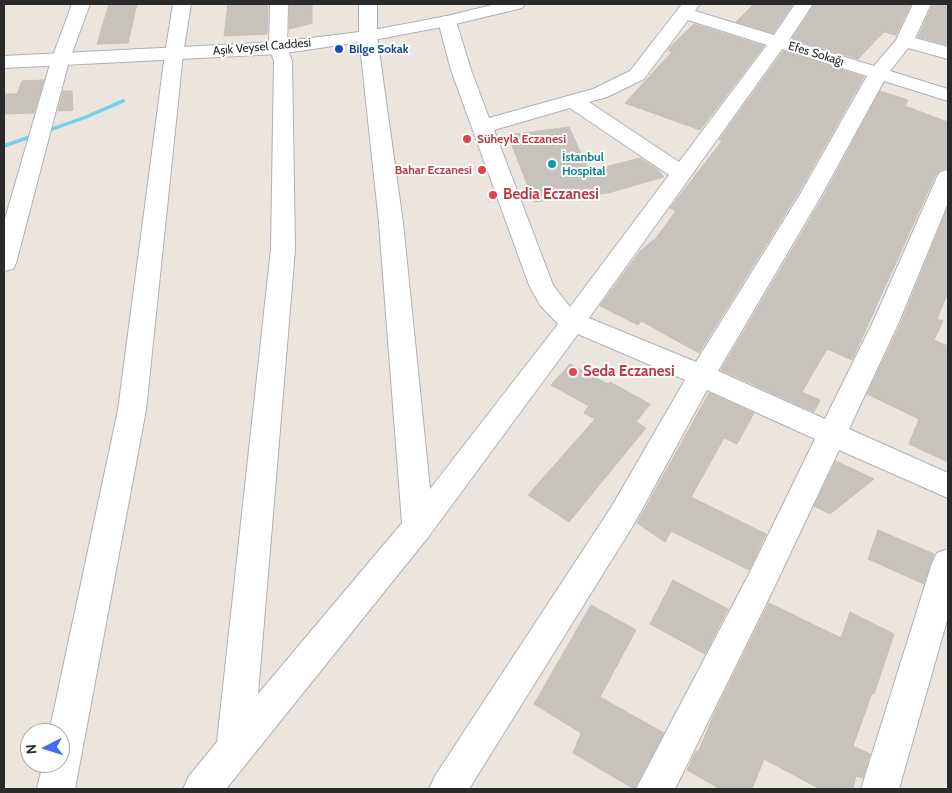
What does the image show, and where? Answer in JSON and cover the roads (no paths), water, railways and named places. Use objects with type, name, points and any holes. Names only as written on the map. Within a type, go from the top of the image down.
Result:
[{"type":"street","points":[[4,263],[60,61],[81,4]]},
{"type":"street","points":[[56,789],[132,410],[174,54],[182,4]]},
{"type":"street","points":[[235,748],[283,248],[283,61],[278,48],[279,4]]},
{"type":"street","name":"Aşık Veysel Caddesi","points":[[4,62],[60,61],[278,48],[368,36],[454,14],[516,4]]},
{"type":"street","points":[[202,789],[418,527],[573,322],[804,4]]},
{"type":"street","points":[[448,789],[623,515],[701,376],[810,196],[878,74],[904,41],[922,4]]},
{"type":"street","points":[[372,6],[368,36],[391,223],[418,527]]},
{"type":"street","points":[[482,127],[600,93],[637,75],[687,8]]},
{"type":"street","name":"Efes Sokağı","points":[[687,8],[778,42],[948,96]]},
{"type":"street","points":[[454,14],[461,70],[541,285],[549,299],[573,322],[701,376],[948,486]]},
{"type":"street","points":[[904,41],[948,54]]},
{"type":"street","points":[[573,101],[682,174]]},
{"type":"street","points":[[655,789],[760,584],[886,322],[948,177]]},
{"type":"street","points":[[880,789],[948,563]]},
{"type":"waterway","points":[[4,146],[86,117],[123,101]]},
{"type":"place","name":"Bilge Sokak","points":[[339,49]]},
{"type":"place","name":"Süheyla Eczanesi","points":[[467,139]]},
{"type":"place","name":"İstanbul Hospital","points":[[552,164]]},
{"type":"place","name":"Bahar Eczanesi","points":[[482,170]]},
{"type":"place","name":"Bedia Eczanesi","points":[[493,195]]},
{"type":"place","name":"Seda Eczanesi","points":[[573,372]]}]
